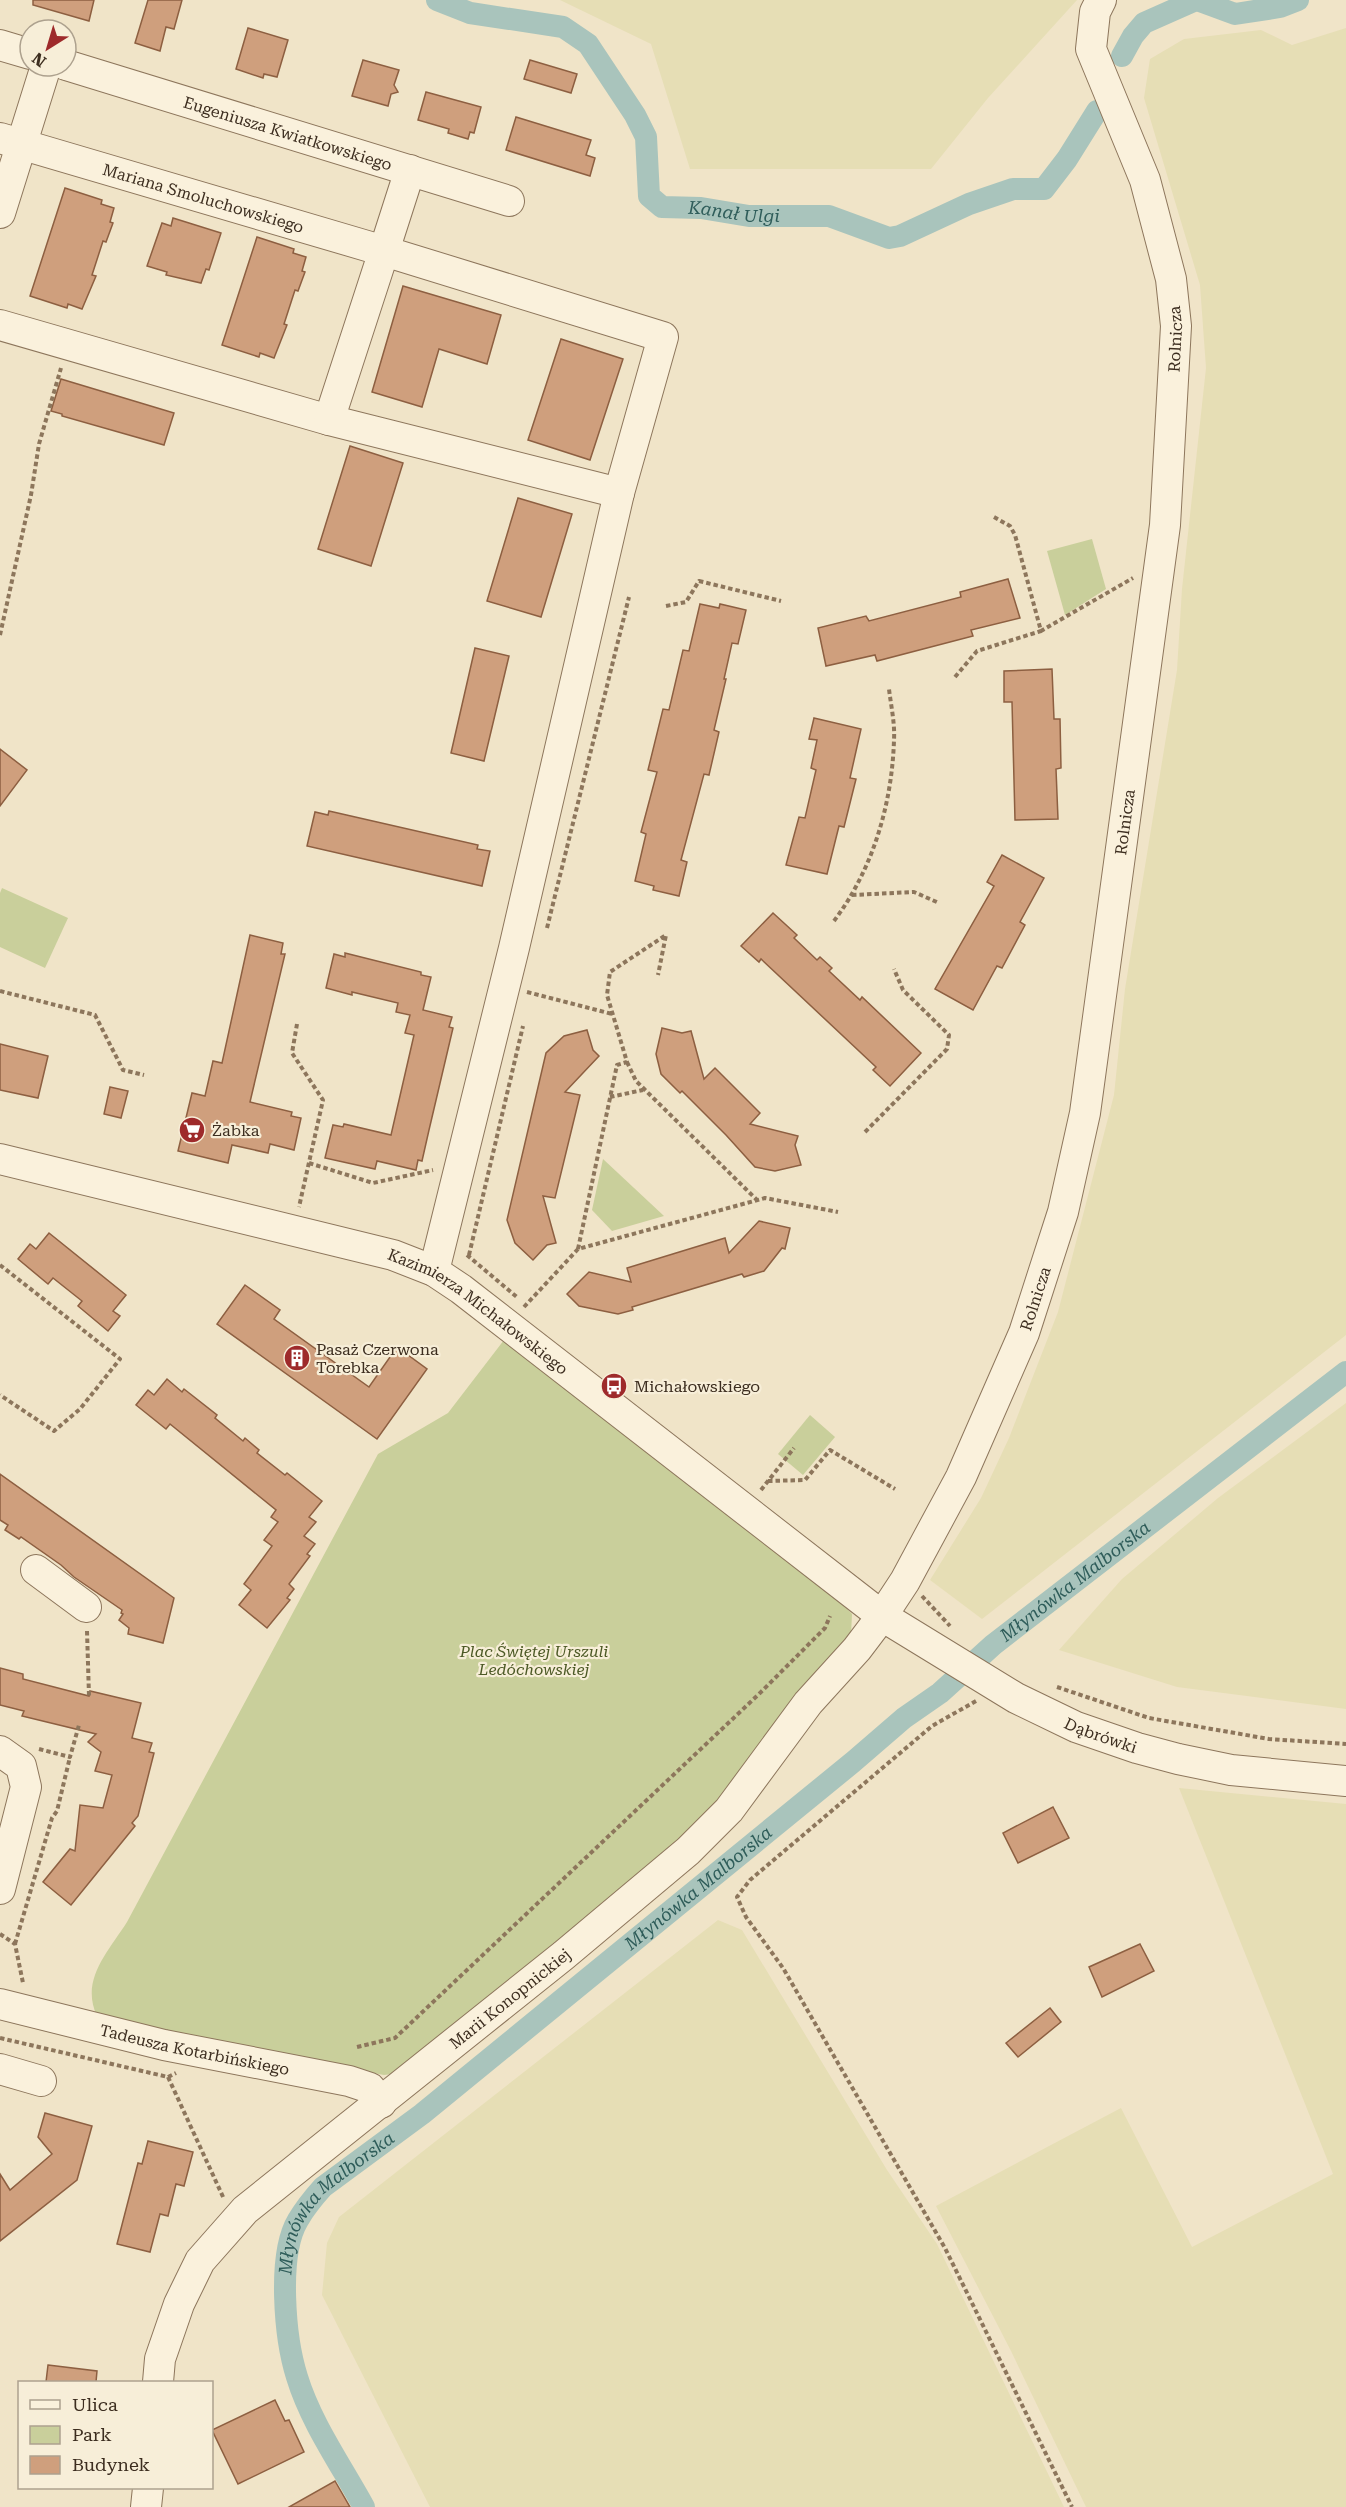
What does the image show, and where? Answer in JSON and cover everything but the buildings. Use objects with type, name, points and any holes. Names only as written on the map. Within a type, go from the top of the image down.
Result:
[{"type":"street","name":"Rolnicza","points":[[882,1616],[905,1581],[961,1477],[1004,1382],[1027,1323],[1063,1212],[1085,1113],[1160,562],[1165,525],[1174,314],[1171,279],[1145,180],[1091,49],[1095,12],[1101,0]]},
{"type":"street","points":[[0,45],[18,50]]},
{"type":"street","name":"Eugeniusza Kwiatkowskiego","points":[[78,69],[509,201]]},
{"type":"street","points":[[0,213],[11,141],[40,78]]},
{"type":"street","name":"Mariana Smoluchowskiego","points":[[11,141],[384,251],[663,337],[619,493]]},
{"type":"street","points":[[329,420],[410,170]]},
{"type":"street","points":[[0,325],[329,420],[619,493],[523,987],[461,1162],[434,1271]]},
{"type":"street","name":"Kazimierza Michałowskiego","points":[[0,1158],[393,1255],[434,1271],[508,1324],[882,1616]]},
{"type":"street","points":[[36,1570],[86,1607]]},
{"type":"street","name":"Dąbrówki","points":[[882,1616],[990,1683],[1060,1720],[1137,1748],[1231,1770],[1346,1781]]},
{"type":"street","name":"Marii Konopnickiej","points":[[158,2381],[160,2360],[179,2304],[200,2261],[245,2210],[564,1955],[711,1830],[748,1786],[808,1703],[857,1649],[882,1616]]},
{"type":"street","points":[[0,1751],[21,1766],[26,1787],[8,1822],[0,1889]]},
{"type":"street","name":"Tadeusza Kotarbińskiego","points":[[0,2004],[164,2044],[349,2081],[370,2088],[381,2103]]},
{"type":"street","points":[[0,2069],[41,2080]]},
{"type":"street","points":[[146,2507],[148,2489]]},
{"type":"path","points":[[0,635],[31,495],[39,444],[68,344]]},
{"type":"path","points":[[994,516],[1010,526],[1015,535],[1041,631]]},
{"type":"path","points":[[955,676],[977,651],[1041,631],[1160,562]]},
{"type":"path","points":[[666,606],[686,602],[699,581],[781,601]]},
{"type":"path","points":[[546,933],[629,597]]},
{"type":"path","points":[[834,921],[852,895],[865,870],[885,814],[894,739],[889,689]]},
{"type":"path","points":[[852,895],[914,892],[939,903]]},
{"type":"path","points":[[657,975],[666,935],[610,972],[607,995],[627,1062],[636,1081],[757,1201]]},
{"type":"path","points":[[865,1132],[947,1049],[949,1035],[903,990],[894,969]]},
{"type":"path","points":[[523,987],[529,1004]]},
{"type":"path","points":[[523,987],[613,1014]]},
{"type":"path","points":[[0,991],[95,1015],[123,1070],[144,1075]]},
{"type":"path","points":[[469,1255],[526,1016]]},
{"type":"path","points":[[293,1232],[323,1100],[291,1053],[297,1024]]},
{"type":"path","points":[[508,1324],[578,1249],[618,1065],[627,1062]]},
{"type":"path","points":[[610,1097],[644,1089]]},
{"type":"path","points":[[309,1163],[373,1183],[419,1174],[461,1162]]},
{"type":"path","points":[[578,1249],[765,1198],[838,1212]]},
{"type":"path","points":[[0,1264],[120,1359],[80,1409],[54,1431],[0,1395]]},
{"type":"path","points":[[761,1490],[794,1448]]},
{"type":"path","points":[[768,1481],[805,1480],[830,1450],[895,1489]]},
{"type":"path","points":[[86,1607],[89,1696]]},
{"type":"path","points":[[357,2047],[395,2038],[759,1694],[825,1628],[831,1616]]},
{"type":"path","points":[[990,1683],[976,1701],[932,1726],[819,1821],[750,1880],[737,1897],[746,1917],[783,1968],[945,2248],[1072,2507]]},
{"type":"path","points":[[1051,1685],[1149,1718],[1269,1739],[1346,1744]]},
{"type":"path","points":[[15,1944],[52,1818],[57,1811],[80,1725]]},
{"type":"path","points":[[29,1744],[70,1757]]},
{"type":"path","points":[[0,2038],[168,2077],[179,2072]]},
{"type":"path","points":[[168,2077],[225,2200]]},
{"type":"shaded area","points":[[560,0],[1077,0],[988,98],[931,169],[690,169],[651,44]]},
{"type":"shaded area","points":[[1346,28],[1346,1335],[982,1619],[930,1580],[981,1498],[1009,1438],[1058,1312],[1114,1095],[1125,989],[1177,670],[1182,589],[1206,368],[1200,285],[1144,98],[1150,59],[1184,39],[1261,30],[1292,45]]},
{"type":"shaded area","points":[[1346,1403],[1346,1709],[1177,1687],[1059,1650],[1122,1579],[1218,1498]]},
{"type":"shaded area","points":[[1179,1788],[1346,1804],[1346,2507],[1086,2507],[1011,2351],[936,2206],[1121,2108],[1192,2247],[1333,2174]]},
{"type":"shaded area","points":[[718,1920],[742,1930],[887,2170],[937,2244],[1064,2507],[430,2507],[322,2295],[327,2243],[339,2217]]},
{"type":"green space","points":[[1092,539],[1106,589],[1065,615],[1047,551]]},
{"type":"green space","points":[[2,888],[68,918],[45,968],[0,947],[0,893]]},
{"type":"green space","points":[[603,1159],[664,1216],[612,1231],[592,1210]]},
{"type":"green space","name":"Plac Świętej Urszuli Ledóchowskiej","points":[[504,1340],[835,1596],[852,1614],[851,1635],[683,1843],[393,2074],[384,2075],[177,2036],[97,2016],[92,1990],[98,1967],[127,1922],[378,1454],[448,1413]]},
{"type":"green space","points":[[810,1415],[835,1437],[803,1475],[778,1454]]},
{"type":"waterway","name":"Kanał Ulgi","points":[[437,0],[470,13],[563,27],[588,44],[635,115],[646,137],[649,196],[662,207],[701,208],[749,216],[829,216],[889,238],[900,236],[969,204],[1013,189],[1044,189],[1067,159],[1097,111]]},
{"type":"waterway","name":"Kanał Ulgi","points":[[1122,56],[1133,36],[1144,23],[1196,0]]},
{"type":"waterway","name":"Kanał Ulgi","points":[[1197,0],[1235,14],[1280,7],[1298,0]]},
{"type":"waterway","name":"Młynówka Malborska","points":[[364,2507],[310,2411],[297,2377],[289,2341],[285,2275],[291,2235],[298,2220],[323,2187],[422,2114],[904,1718],[940,1693],[993,1645],[1346,1372]]},
{"type":"place","name":"Żabka","points":[[192,1130]]},
{"type":"place","name":"Pasaż Czerwona Torebka","points":[[297,1358]]},
{"type":"place","name":"Michałowskiego","points":[[614,1386]]}]
